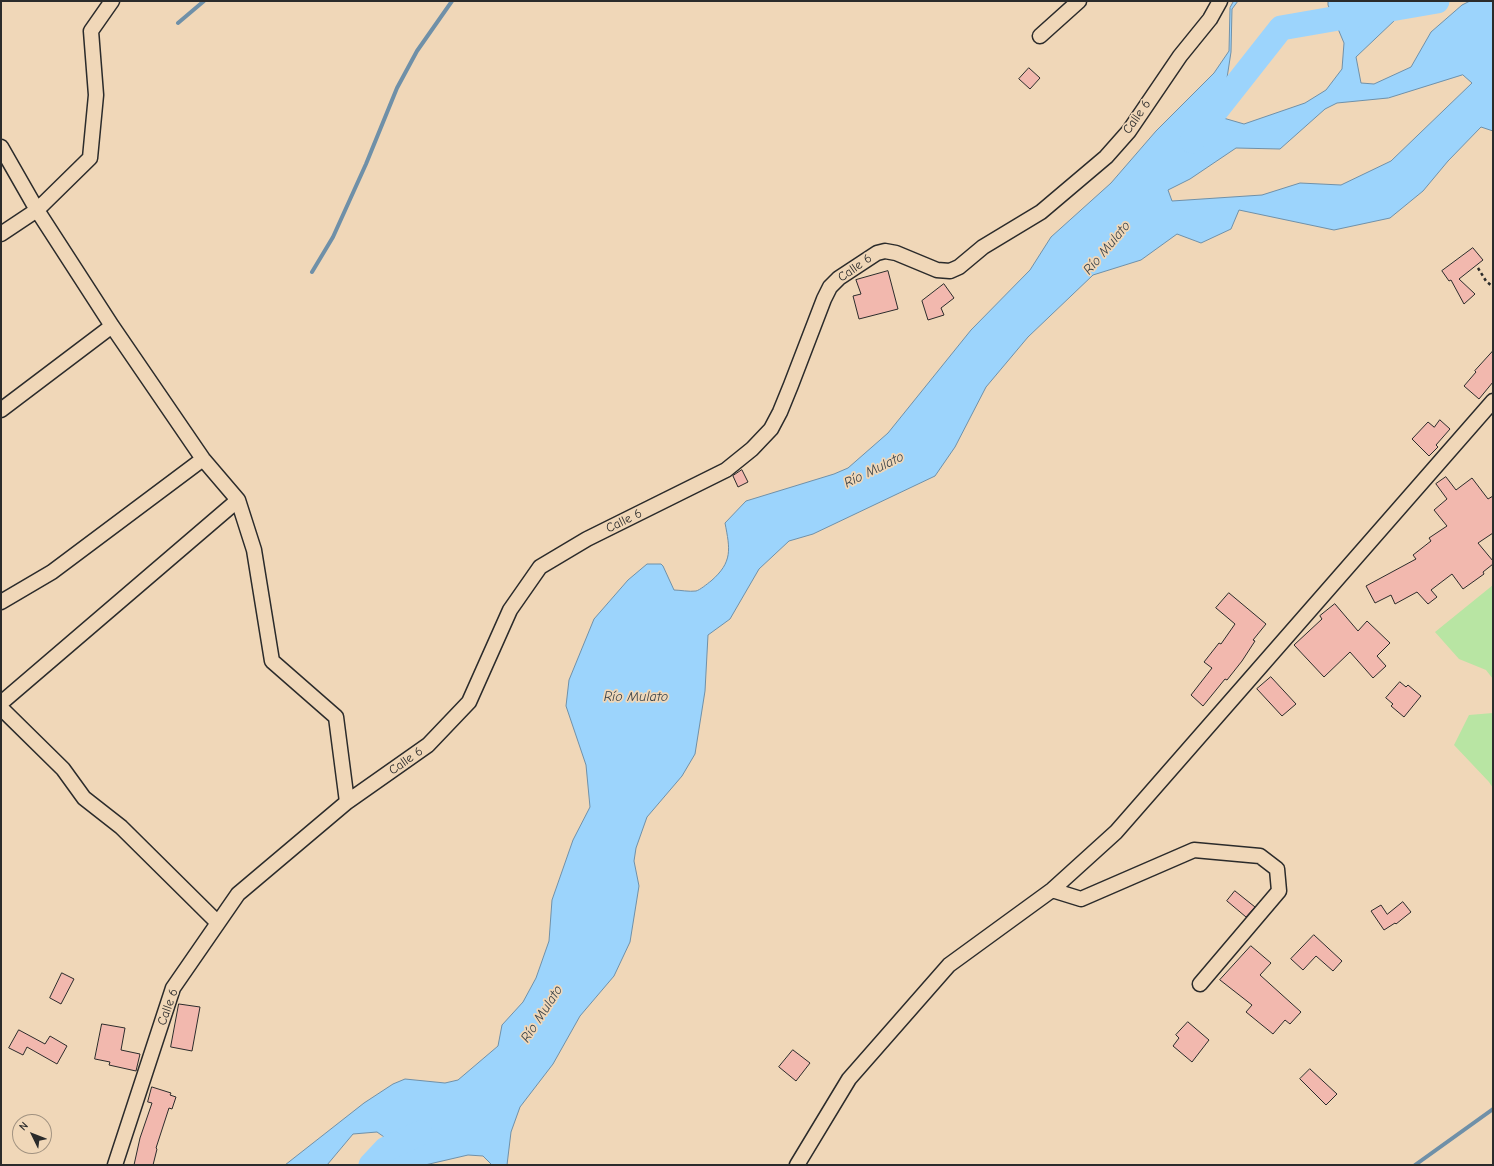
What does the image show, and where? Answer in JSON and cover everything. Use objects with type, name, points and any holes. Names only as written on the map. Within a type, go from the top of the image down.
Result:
[{"type":"street","points":[[1,234],[37,210],[90,158],[96,95],[91,31],[112,1]]},
{"type":"street","points":[[1040,36],[1079,1]]},
{"type":"street","name":"Calle 6","points":[[115,1165],[173,988],[238,894],[347,802],[428,744],[469,702],[510,610],[540,567],[587,539],[726,470],[752,450],[771,429],[791,385],[824,299],[830,287],[839,278],[876,253],[885,251],[896,253],[937,270],[950,271],[958,267],[983,247],[1041,212],[1106,157],[1129,131],[1180,56],[1210,19],[1220,1]]},
{"type":"street","points":[[1,147],[37,210],[112,326],[203,459],[238,500],[254,550],[272,661],[336,717],[347,802]]},
{"type":"street","points":[[1,410],[112,326]]},
{"type":"street","points":[[797,1165],[849,1079],[948,965],[1052,890],[1116,832],[1493,401]]},
{"type":"street","points":[[1,602],[52,572],[203,459]]},
{"type":"street","points":[[1,703],[238,500]]},
{"type":"street","points":[[1,708],[63,769],[84,798],[121,826],[218,923]]},
{"type":"street","points":[[1052,890],[1081,899],[1194,850],[1260,856],[1277,869],[1279,890],[1200,984]]},
{"type":"path","points":[[1478,268],[1486,281],[1493,287]]},
{"type":"green space","points":[[1493,585],[1493,679],[1486,670],[1459,659],[1435,632]]},
{"type":"green space","points":[[1493,713],[1493,788],[1454,745],[1469,715]]},
{"type":"water","name":"Río Mulato","points":[[1234,1],[1238,1],[1232,9],[1231,52],[1225,91],[1213,115],[1244,124],[1305,103],[1326,90],[1342,69],[1344,43],[1328,5],[1328,1],[1410,1],[1396,19],[1356,57],[1361,83],[1374,84],[1411,67],[1431,32],[1462,5],[1470,1],[1493,1],[1493,131],[1481,127],[1448,161],[1423,191],[1390,218],[1334,230],[1239,210],[1231,229],[1201,243],[1177,234],[1141,260],[1093,275],[1028,337],[986,387],[955,447],[935,476],[813,534],[789,541],[759,569],[730,619],[708,635],[705,691],[695,754],[682,776],[647,817],[636,848],[634,861],[639,886],[630,942],[614,976],[580,1016],[553,1064],[520,1107],[511,1132],[507,1165],[492,1165],[483,1156],[468,1155],[425,1165],[378,1165],[389,1152],[387,1139],[377,1132],[353,1134],[327,1165],[285,1165],[364,1103],[393,1084],[405,1079],[445,1083],[458,1080],[498,1046],[502,1025],[523,1002],[536,978],[549,941],[552,900],[573,840],[590,807],[586,765],[566,706],[569,680],[594,619],[628,580],[647,564],[661,564],[674,590],[698,590],[711,581],[723,568],[729,548],[725,523],[746,501],[834,474],[848,468],[888,433],[971,330],[1030,270],[1051,237],[1111,183],[1156,131],[1214,73],[1229,51],[1230,8]],"holes":[[[1463,75],[1472,83],[1391,161],[1341,185],[1300,183],[1262,195],[1172,201],[1168,190],[1190,179],[1236,148],[1280,149],[1325,109],[1337,103],[1388,98]]]},
{"type":"building","points":[[1029,68],[1040,78],[1030,89],[1019,79]]},
{"type":"building","points":[[1473,248],[1483,260],[1459,279],[1475,294],[1464,304],[1451,280],[1449,281],[1442,271]]},
{"type":"building","points":[[888,271],[898,309],[859,319],[853,296],[861,294],[856,280]]},
{"type":"building","points":[[944,284],[954,298],[941,308],[944,315],[928,320],[922,301]]},
{"type":"building","points":[[1493,351],[1493,382],[1479,399],[1464,386]]},
{"type":"building","points":[[1440,420],[1450,429],[1436,445],[1438,447],[1429,456],[1412,439],[1428,422],[1434,427]]},
{"type":"building","points":[[742,470],[748,482],[738,487],[733,476]]},
{"type":"building","points":[[1446,477],[1456,490],[1472,478],[1488,499],[1493,496],[1493,533],[1478,543],[1493,561],[1493,564],[1483,572],[1484,574],[1463,589],[1452,574],[1431,590],[1437,597],[1428,604],[1417,592],[1395,604],[1391,595],[1375,603],[1366,586],[1416,559],[1413,555],[1431,541],[1429,538],[1447,526],[1434,510],[1447,499],[1436,484]]},
{"type":"building","points":[[1229,593],[1266,624],[1253,640],[1255,641],[1242,661],[1203,706],[1191,695],[1212,668],[1204,662],[1219,643],[1221,644],[1235,624],[1216,608]]},
{"type":"building","points":[[1335,604],[1358,631],[1367,621],[1390,643],[1377,656],[1386,666],[1373,678],[1350,652],[1324,677],[1294,645],[1322,619],[1320,616]]},
{"type":"building","points":[[1271,677],[1296,704],[1282,716],[1257,689]]},
{"type":"building","points":[[1400,682],[1406,687],[1408,685],[1421,696],[1404,717],[1391,706],[1393,704],[1386,698]]},
{"type":"building","points":[[1235,891],[1255,907],[1246,917],[1227,901]]},
{"type":"building","points":[[1403,902],[1411,912],[1396,924],[1395,923],[1384,930],[1371,911],[1381,905],[1387,914]]},
{"type":"building","points":[[1314,935],[1342,961],[1333,971],[1316,956],[1303,970],[1291,959]]},
{"type":"building","points":[[1251,946],[1271,963],[1260,975],[1301,1012],[1290,1024],[1285,1020],[1273,1034],[1246,1012],[1252,1005],[1220,980]]},
{"type":"building","points":[[62,973],[74,979],[61,1004],[50,998]]},
{"type":"building","points":[[179,1004],[200,1007],[192,1051],[171,1047]]},
{"type":"building","points":[[1188,1022],[1209,1040],[1192,1062],[1173,1046],[1179,1038],[1176,1035]]},
{"type":"building","points":[[102,1024],[125,1028],[121,1050],[140,1054],[136,1071],[109,1065],[110,1062],[95,1059]]},
{"type":"building","points":[[19,1030],[45,1044],[50,1036],[67,1046],[57,1064],[27,1047],[23,1055],[9,1048]]},
{"type":"building","points":[[793,1050],[810,1063],[796,1081],[779,1067]]},
{"type":"building","points":[[1310,1069],[1337,1094],[1326,1105],[1300,1079]]},
{"type":"building","points":[[152,1087],[171,1093],[170,1095],[176,1097],[172,1109],[169,1108],[156,1148],[153,1165],[134,1165],[140,1138],[152,1103],[148,1102]]},
{"type":"waterway","points":[[178,23],[204,1]]},
{"type":"waterway","points":[[312,272],[333,237],[366,164],[397,88],[417,51],[452,1]]},
{"type":"waterway","name":"Río Mulato","points":[[1192,141],[1281,28],[1437,1]]},
{"type":"waterway","points":[[1415,1165],[1493,1109]]},
{"type":"waterway","name":"Río Mulato","points":[[371,1165],[386,1149],[420,1133]]}]
